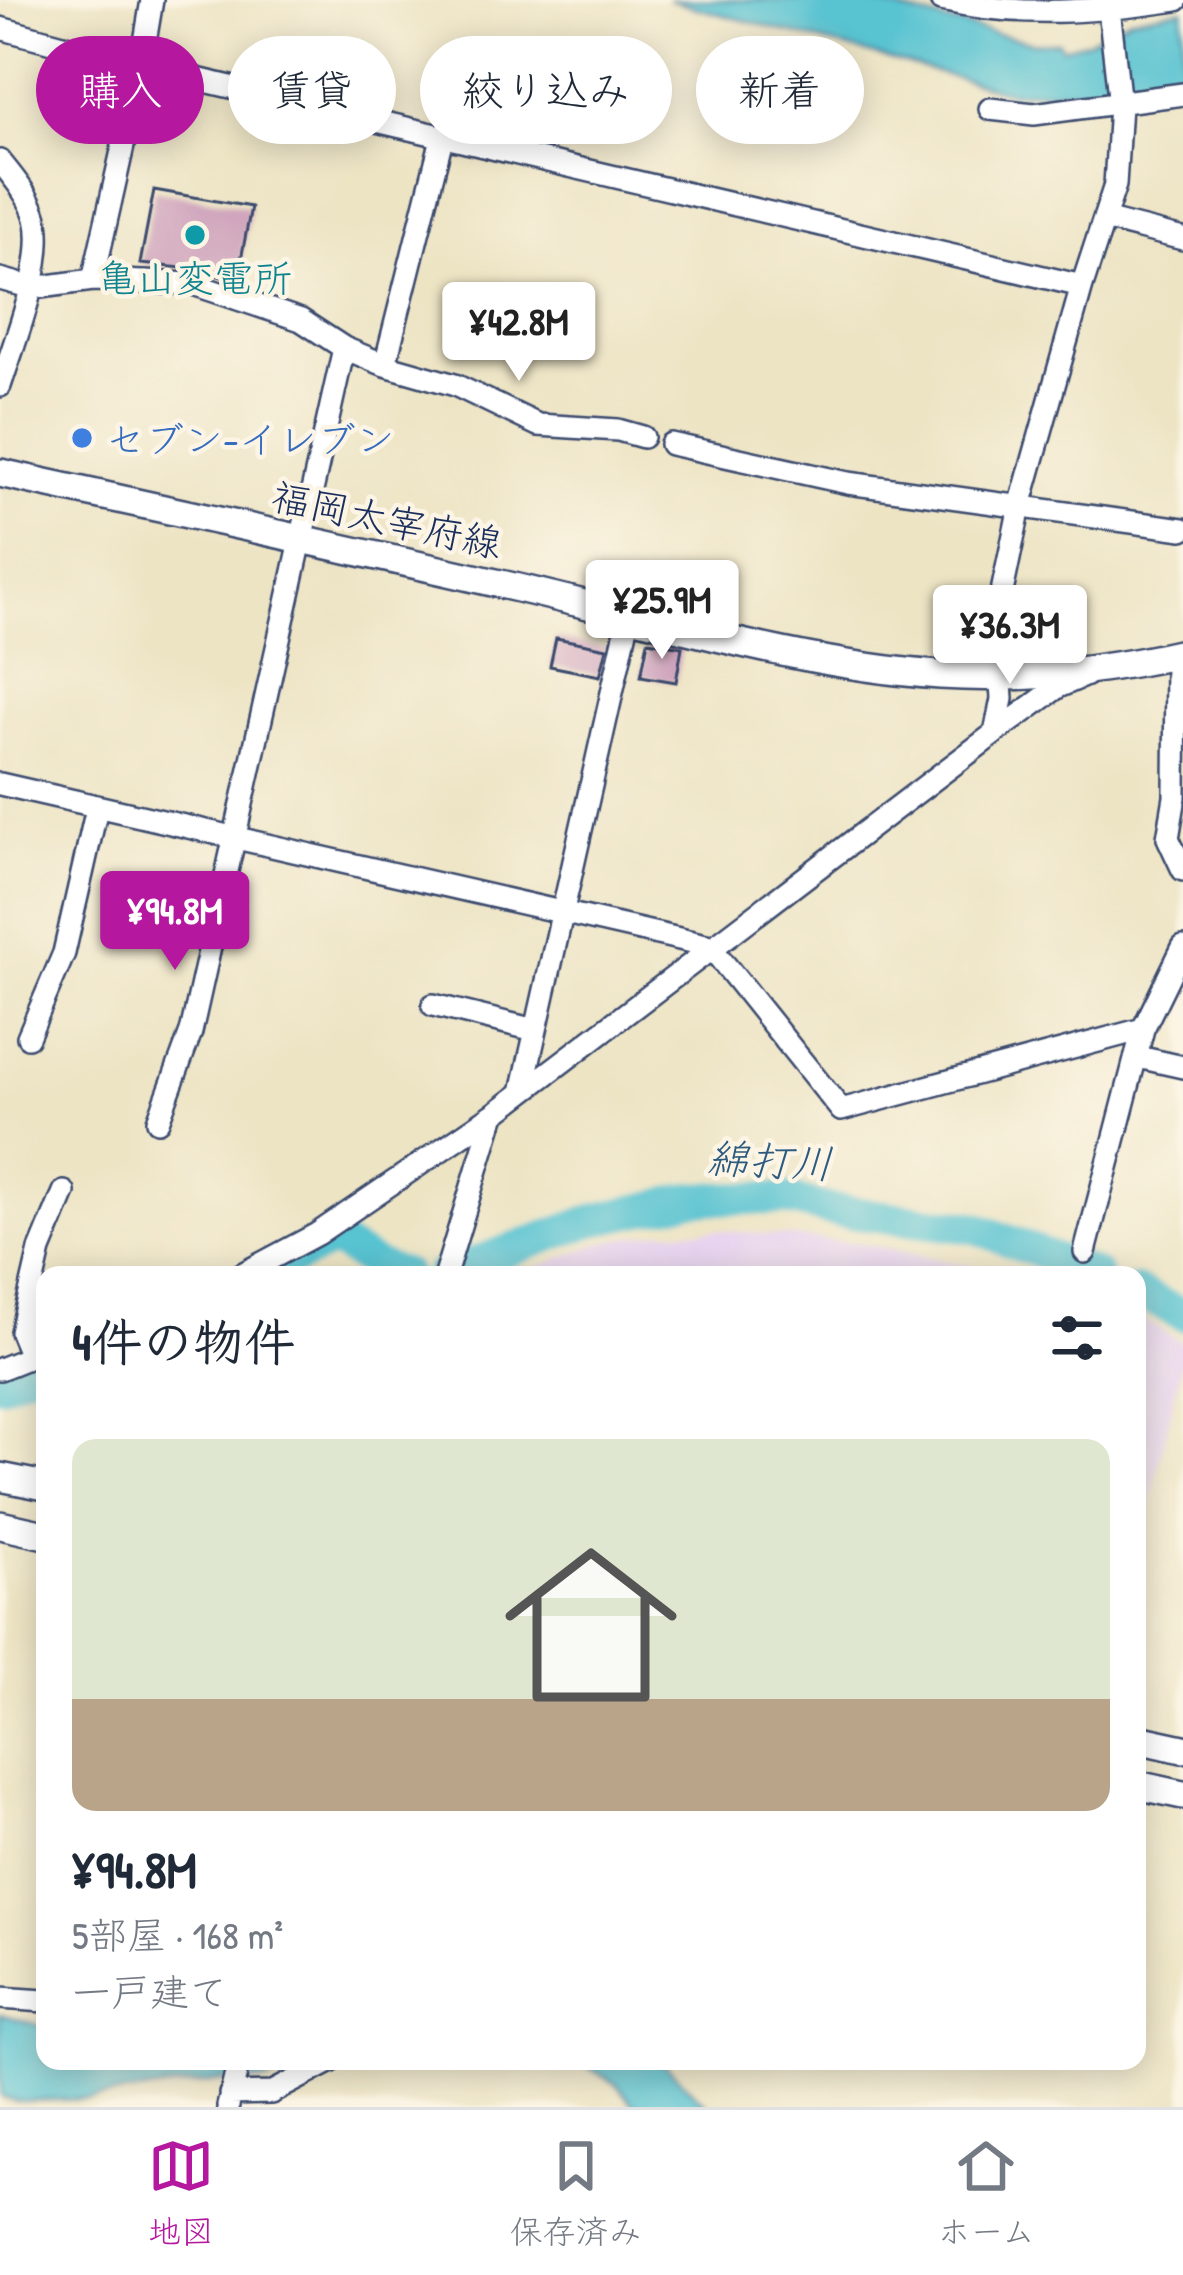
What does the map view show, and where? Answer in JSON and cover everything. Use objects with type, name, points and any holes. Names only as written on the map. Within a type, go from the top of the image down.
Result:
[{"type":"main road","name":"福岡太宰府線","points":[[0,473],[873,668],[1002,676],[1098,670],[1179,654]]},
{"type":"main road","points":[[0,1477],[36,1484]]},
{"type":"main road","points":[[0,1525],[36,1533]]},
{"type":"main road","points":[[1146,1740],[1183,1749]]},
{"type":"main road","points":[[1146,1787],[1183,1795]]},
{"type":"street","points":[[146,36],[152,0]]},
{"type":"street","points":[[941,0],[1001,12],[1057,14],[1177,0]]},
{"type":"street","points":[[994,733],[1002,699],[997,616],[1020,506],[1115,185],[1120,105],[1110,11]]},
{"type":"street","points":[[0,28],[36,38]]},
{"type":"street","points":[[204,80],[420,129]]},
{"type":"street","points":[[990,109],[1034,114],[1183,94]]},
{"type":"street","points":[[93,280],[124,144]]},
{"type":"street","points":[[385,365],[440,144]]},
{"type":"street","points":[[485,144],[1082,286]]},
{"type":"street","points":[[0,161],[36,219],[32,288],[0,386]]},
{"type":"street","points":[[1104,219],[1183,238]]},
{"type":"street","points":[[0,279],[32,288],[93,280],[193,284],[301,320],[344,348],[455,385],[538,425],[618,430],[643,437]]},
{"type":"street","points":[[158,1121],[190,1032],[344,348]]},
{"type":"street","points":[[671,444],[848,483],[1183,529]]},
{"type":"street","points":[[522,1092],[629,617]]},
{"type":"street","points":[[1179,654],[1180,732],[1168,838],[1183,870]]},
{"type":"street","points":[[257,1266],[317,1234],[494,1114],[994,733],[1058,687],[1098,670]]},
{"type":"street","points":[[0,784],[710,946],[841,1110],[1143,1029]]},
{"type":"street","points":[[28,1037],[64,953],[98,808]]},
{"type":"street","points":[[1085,1252],[1143,1029],[1183,947]]},
{"type":"street","points":[[433,1005],[535,1030]]},
{"type":"street","points":[[1138,1057],[1183,1067]]},
{"type":"street","points":[[448,1266],[494,1114]]},
{"type":"street","points":[[36,1266],[64,1192]]},
{"type":"street","points":[[36,1267],[21,1333],[36,1352]]},
{"type":"street","points":[[0,1369],[36,1355]]},
{"type":"street","points":[[0,1998],[36,2000]]},
{"type":"street","points":[[230,2096],[271,2093],[315,2070]]},
{"type":"shaded area","points":[[718,1230],[859,1243],[969,1266],[541,1266],[600,1243],[663,1231]]},
{"type":"shaded area","points":[[1146,1321],[1183,1343],[1146,1522]]},
{"type":"water","points":[[668,0],[859,0],[1034,43],[1059,42],[1062,48],[1086,42],[1131,18],[1183,9],[1183,71],[1151,75],[1138,88],[1009,92],[864,53],[864,36],[801,36]]},
{"type":"water","points":[[0,2014],[36,2024],[36,2070],[287,2070],[269,2081],[228,2080],[88,2099],[16,2101],[0,2097]]},
{"type":"water","points":[[593,2070],[670,2070],[709,2107],[636,2107],[618,2085]]},
{"type":"building","name":"亀山変電所","points":[[154,190],[251,207],[237,281],[194,269],[140,264]]},
{"type":"building","points":[[556,638],[607,648],[600,676],[550,666]]},
{"type":"building","points":[[648,641],[682,647],[676,682],[641,676]]},
{"type":"waterway","name":"綿打川","points":[[466,1266],[594,1220],[694,1198],[786,1199],[830,1210],[976,1228],[1073,1266]]},
{"type":"waterway","name":"綿打川","points":[[279,1266],[333,1241],[377,1266]]},
{"type":"waterway","name":"綿打川","points":[[1146,1296],[1183,1315]]},
{"type":"waterway","name":"綿打川","points":[[0,1383],[36,1369]]},
{"type":"place","name":"亀山変電所","points":[[195,235]]},
{"type":"place","name":"セブン-イレブン","points":[[82,438]]}]
